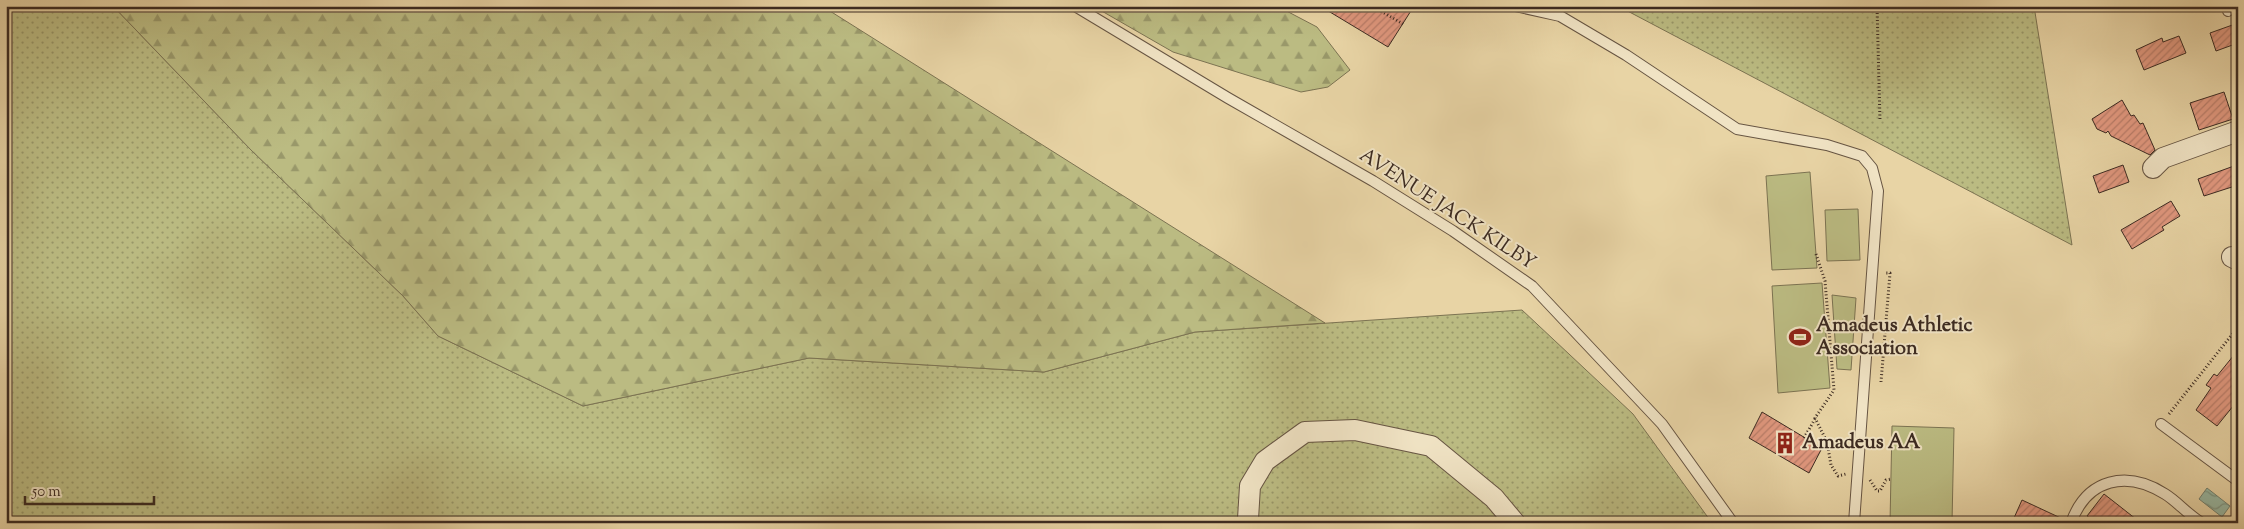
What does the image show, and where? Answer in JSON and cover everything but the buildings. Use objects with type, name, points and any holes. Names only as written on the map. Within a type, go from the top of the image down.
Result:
[{"type":"street","points":[[2153,168],[2163,158],[2238,131]]},
{"type":"street","points":[[1250,523],[1248,519],[1250,486],[1265,461],[1305,432],[1355,430],[1431,446],[1494,498],[1515,523]]},
{"type":"lane","name":"AVENUE JACK KILBY","points":[[1075,6],[1228,98],[1373,181],[1532,286],[1662,424],[1733,523]]},
{"type":"lane","points":[[1515,6],[1560,16],[1626,55],[1737,129],[1827,145],[1862,156],[1872,168],[1878,192],[1854,523]]},
{"type":"lane","points":[[2161,424],[2238,482]]},
{"type":"lane","points":[[2071,523],[2078,507],[2092,490],[2108,483],[2131,479],[2147,484],[2167,495],[2193,518],[2202,523]]},
{"type":"path","points":[[1372,6],[1403,24]]},
{"type":"path","points":[[1877,6],[1880,120]]},
{"type":"path","points":[[1804,438],[1834,390],[1825,281],[1816,254]]},
{"type":"path","points":[[1881,382],[1890,273],[1883,273]]},
{"type":"path","points":[[2161,424],[2238,328]]},
{"type":"path","points":[[1815,418],[1827,442],[1831,465],[1838,476],[1846,474]]},
{"type":"path","points":[[1868,475],[1878,491],[1880,491],[1886,480],[1891,479]]},
{"type":"green space","points":[[6,6],[113,6],[251,150],[403,296],[438,336],[583,406],[809,358],[1044,372],[1195,332],[1522,310],[1633,414],[1712,523],[6,523]]},
{"type":"green space","points":[[113,6],[822,6],[1325,323],[1195,332],[1044,372],[809,358],[583,406],[438,336],[403,296],[251,150]]},
{"type":"green space","points":[[1093,6],[1277,6],[1317,27],[1350,70],[1328,87],[1301,92],[1173,52]]},
{"type":"green space","points":[[1618,6],[2034,6],[2072,245]]},
{"type":"green space","name":"Amadeus Athletic Association","points":[[1810,172],[1817,268],[1772,270],[1766,176]]},
{"type":"green space","name":"Amadeus Athletic Association","points":[[1858,209],[1860,260],[1827,261],[1825,210]]},
{"type":"green space","name":"Amadeus Athletic Association","points":[[1822,283],[1830,388],[1778,393],[1772,286]]},
{"type":"green space","points":[[1832,295],[1856,298],[1851,370],[1837,369]]},
{"type":"green space","points":[[1892,426],[1954,428],[1952,523],[1890,523]]},
{"type":"water","points":[[2207,488],[2230,506],[2222,517],[2199,499]]},
{"type":"place","name":"Amadeus Athletic Association","points":[[1800,337]]},
{"type":"place","name":"Amadeus AA","points":[[1785,443]]}]
